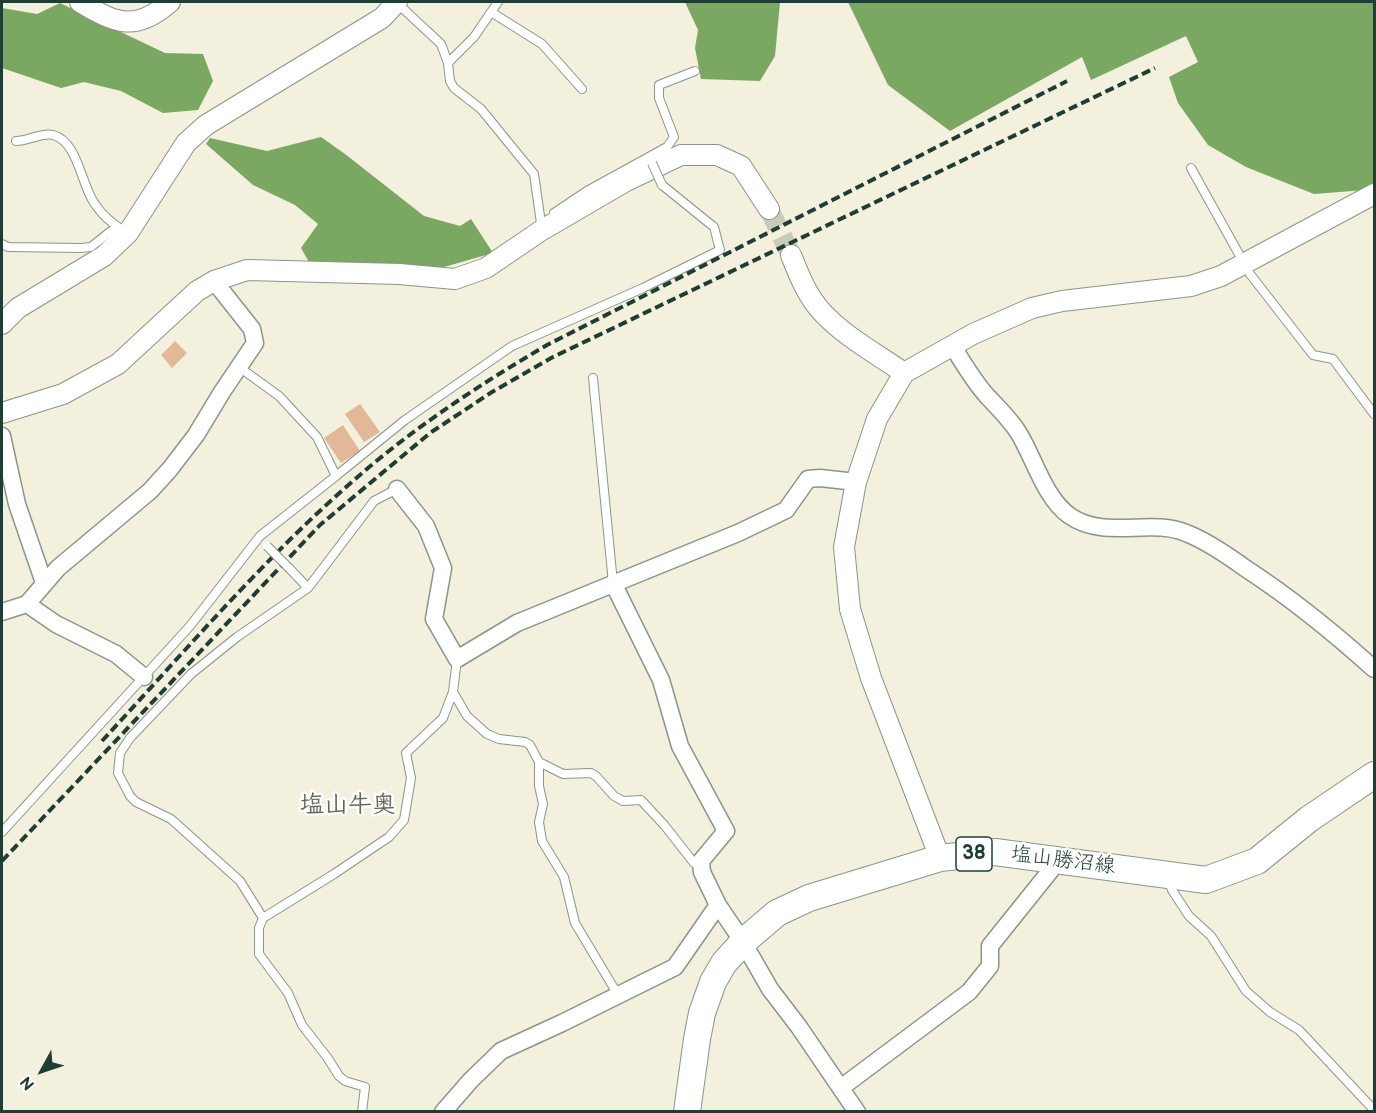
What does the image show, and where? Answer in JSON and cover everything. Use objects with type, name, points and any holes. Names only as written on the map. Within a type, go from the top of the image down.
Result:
[{"type":"main road","name":"塩山勝沼線","points":[[687,1112],[702,1013],[712,982],[724,963],[743,942],[777,913],[809,898],[940,858],[995,852],[1206,880],[1257,861],[1309,819],[1374,775]]},
{"type":"street","points":[[80,2],[103,16],[139,22],[154,16],[171,2]]},
{"type":"street","points":[[2,324],[18,308],[104,256],[128,233],[186,143],[206,125],[382,18],[397,2]]},
{"type":"street","points":[[2,413],[63,394],[118,364],[197,291],[214,281],[247,270],[399,274],[455,279],[486,268],[541,226],[681,155],[717,155],[741,166],[769,208]]},
{"type":"street","points":[[940,858],[871,678],[850,609],[844,547],[856,482],[878,419],[904,373],[952,345],[1032,308],[1062,301],[1191,286],[1221,276],[1374,194]]},
{"type":"street","points":[[791,255],[804,288],[820,311],[838,328],[904,373]]},
{"type":"street","points":[[2,612],[27,604],[44,583],[85,544],[142,499],[170,469],[196,435],[255,343],[252,329],[214,281]]},
{"type":"street","points":[[952,345],[973,378],[988,397],[1004,411],[1019,434],[1032,463],[1050,493],[1061,508],[1071,516],[1085,523],[1108,528],[1155,528],[1186,533],[1259,577],[1335,633],[1374,669]]},
{"type":"street","points":[[2,436],[16,504],[44,583]]},
{"type":"street","points":[[397,489],[426,526],[443,568],[434,619],[457,659],[517,623],[738,533],[786,510],[808,479],[856,482]]},
{"type":"street","points":[[613,583],[661,680],[680,746],[726,831],[701,861],[702,872],[718,905],[770,989],[800,1027],[857,1112]]},
{"type":"street","points":[[27,604],[56,624],[116,654],[144,677]]},
{"type":"street","points":[[842,1087],[969,992],[990,966],[990,946],[1059,860]]},
{"type":"street","points":[[442,1112],[501,1051],[675,967],[718,905]]},
{"type":"lane","points":[[397,2],[441,44],[448,63],[450,81],[454,88],[481,109],[534,174],[541,226],[587,191],[650,160],[667,147],[674,138],[659,98],[659,85],[695,71]]},
{"type":"lane","points":[[448,63],[474,38],[498,2]]},
{"type":"lane","points":[[491,12],[542,44],[582,89]]},
{"type":"lane","points":[[16,141],[51,134],[64,140],[72,149],[92,200],[108,222],[128,233]]},
{"type":"lane","points":[[2,832],[190,626],[260,536],[405,420],[512,346],[643,288],[720,250],[714,227],[662,185],[650,160]]},
{"type":"lane","points":[[1191,168],[1250,274],[1313,355],[1333,359],[1374,414]]},
{"type":"lane","points":[[2,244],[9,247],[80,248],[91,247],[111,231],[128,233]]},
{"type":"lane","points":[[239,367],[279,396],[317,437],[336,476]]},
{"type":"lane","points":[[593,378],[613,583]]},
{"type":"lane","points":[[262,918],[240,881],[171,819],[136,802],[130,796],[118,772],[120,753],[130,738],[191,674],[237,637],[308,588],[374,501],[397,489]]},
{"type":"lane","points":[[260,536],[308,588]]},
{"type":"lane","points":[[362,1112],[365,1088],[345,1081],[339,1076],[302,1025],[288,993],[259,954],[259,928],[262,918],[334,874],[388,837],[404,820],[411,778],[406,753],[443,718],[453,692],[457,659]]},
{"type":"lane","points":[[453,692],[467,716],[486,734],[530,745],[539,762],[539,786],[543,804],[539,822],[542,841],[564,877],[575,923],[618,995]]},
{"type":"lane","points":[[539,762],[563,774],[591,773],[614,796],[623,801],[641,800],[694,862],[701,866]]},
{"type":"lane","points":[[1166,875],[1172,890],[1189,916],[1211,936],[1246,991],[1270,1012],[1299,1030],[1374,1110]]},
{"type":"green space","points":[[685,2],[780,2],[775,56],[760,81],[701,79],[695,48],[698,30]]},
{"type":"green space","points":[[848,2],[1374,2],[1374,182],[1365,190],[1314,194],[1246,167],[1208,145],[1178,103],[1169,77],[1198,62],[1186,36],[1091,80],[1082,57],[950,131],[888,85]]},
{"type":"green space","points":[[60,3],[165,53],[203,54],[213,81],[198,110],[163,113],[121,91],[84,82],[61,88],[2,68],[2,8],[37,14]]},
{"type":"green space","points":[[321,137],[424,216],[460,226],[471,219],[493,253],[444,267],[346,266],[309,262],[301,248],[318,224],[295,205],[253,185],[206,144],[210,138],[267,151]]},
{"type":"building","points":[[175,341],[187,353],[172,368],[161,355]]},
{"type":"building","points":[[360,404],[380,432],[364,442],[345,414]]},
{"type":"building","points":[[343,425],[360,451],[341,463],[324,438]]},
{"type":"tunnel","points":[[769,209],[791,255]]},
{"type":"railway","points":[[2,861],[320,525],[430,433],[492,392],[553,357],[1155,68]]},
{"type":"railway","points":[[102,741],[231,600],[332,499],[411,434],[455,403],[547,345],[1067,81]]},
{"type":"district","name":"塩山牛奥","points":[[348,806]]}]
